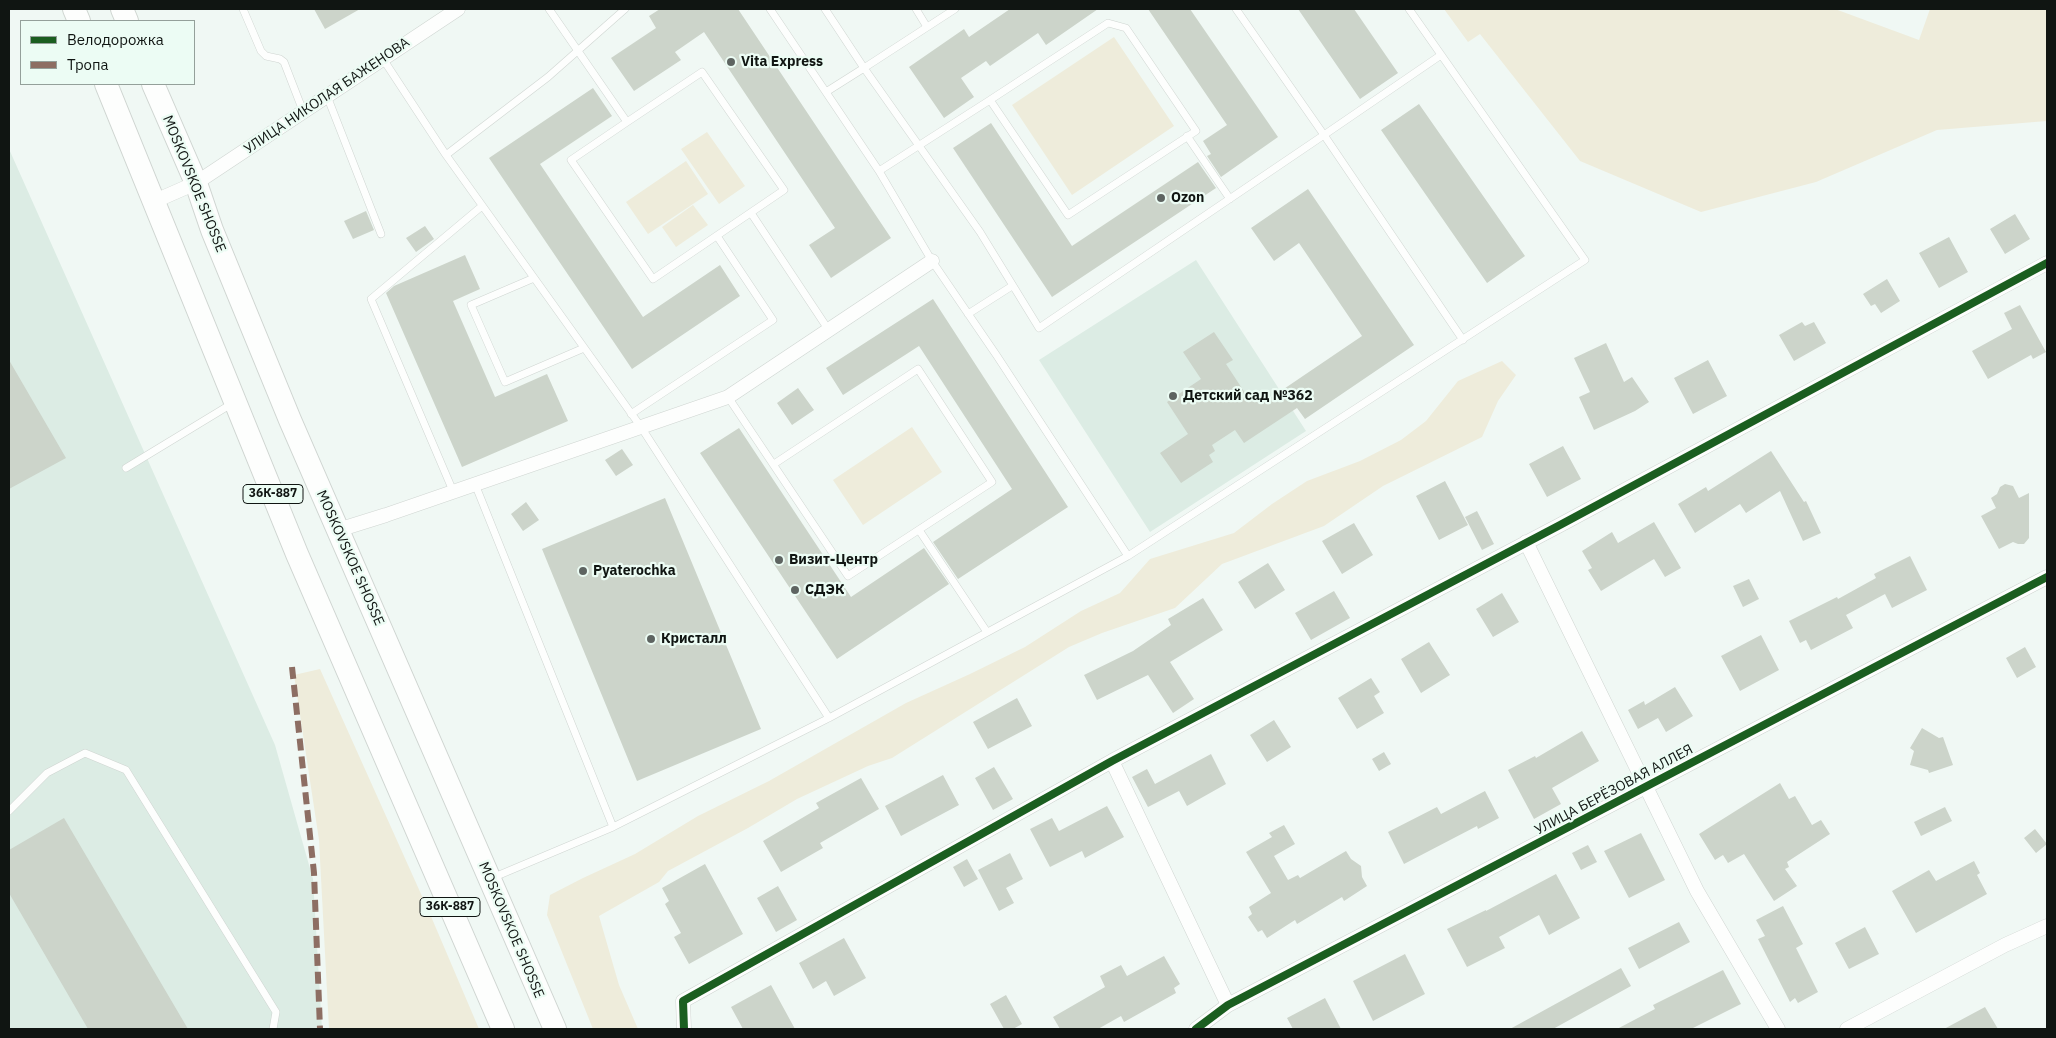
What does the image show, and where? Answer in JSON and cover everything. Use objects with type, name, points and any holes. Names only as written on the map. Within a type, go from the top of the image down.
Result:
[{"type":"main road","name":"36К-887","points":[[106,85],[301,562],[503,1029]]},
{"type":"main road","name":"MOSKOVSKOE SHOSSE","points":[[154,85],[196,183],[212,230],[286,411],[555,1029]]},
{"type":"street","name":"УЛИЦА НИКОЛАЯ БАЖЕНОВА","points":[[155,201],[196,183],[458,9]]},
{"type":"street","points":[[338,530],[728,397],[932,261]]},
{"type":"street","points":[[684,1029],[683,1001],[1112,761],[2047,263]]},
{"type":"street","points":[[1526,542],[1697,891],[1778,1029]]},
{"type":"street","name":"УЛИЦА БЕРЁЗОВАЯ АЛЛЕЯ","points":[[1196,1029],[1228,1005],[2047,577]]},
{"type":"street","points":[[1112,761],[1228,1005]]},
{"type":"street","points":[[1847,1029],[2005,945],[2047,926]]},
{"type":"lane","points":[[242,9],[261,51],[266,56],[280,59],[284,62],[303,111]]},
{"type":"lane","points":[[549,9],[627,122]]},
{"type":"lane","points":[[446,155],[548,76],[625,9]]},
{"type":"lane","points":[[770,9],[879,171],[932,261],[1128,556]]},
{"type":"lane","points":[[825,9],[912,138],[980,232],[1039,328],[1441,55]]},
{"type":"lane","points":[[916,9],[928,27]]},
{"type":"lane","points":[[826,92],[955,9]]},
{"type":"lane","points":[[1236,9],[1463,340]]},
{"type":"lane","points":[[489,879],[613,827],[829,718],[1128,556],[1585,260],[1409,9]]},
{"type":"lane","points":[[879,171],[1108,23],[1126,28],[1196,132],[1187,136],[1068,215],[990,100]]},
{"type":"lane","points":[[382,59],[446,155],[640,427],[829,718]]},
{"type":"lane","points":[[702,72],[784,190],[751,213],[653,279],[571,160],[702,72]]},
{"type":"lane","points":[[327,96],[381,234]]},
{"type":"lane","points":[[1187,136],[1230,199]]},
{"type":"lane","points":[[453,491],[371,299],[482,206]]},
{"type":"lane","points":[[751,213],[828,330]]},
{"type":"lane","points":[[631,414],[773,320],[717,236]]},
{"type":"lane","points":[[534,278],[471,305],[505,382],[584,348]]},
{"type":"lane","points":[[968,314],[1012,286]]},
{"type":"lane","points":[[728,397],[848,576],[992,482],[918,369],[774,464]]},
{"type":"lane","points":[[126,468],[236,401]]},
{"type":"lane","points":[[475,484],[613,827]]},
{"type":"lane","points":[[919,530],[987,632]]},
{"type":"lane","points":[[9,812],[48,773],[85,753],[126,770],[276,1012],[273,1029]]},
{"type":"shaded area","points":[[1444,9],[1835,9],[1919,40],[1930,9],[2047,9],[2047,121],[1937,130],[1816,182],[1701,212],[1580,161],[1480,34],[1468,42]]},
{"type":"shaded area","points":[[1114,37],[1174,126],[1072,195],[1012,105]]},
{"type":"shaded area","points":[[707,132],[745,186],[719,204],[681,149]]},
{"type":"shaded area","points":[[9,149],[275,745],[313,879],[322,1029],[9,1029]]},
{"type":"shaded area","points":[[686,161],[708,194],[648,234],[626,202]]},
{"type":"shaded area","points":[[693,205],[708,225],[676,247],[662,227]]},
{"type":"shaded area","name":"Детский сад №362","points":[[1196,260],[1306,431],[1150,532],[1039,360]]},
{"type":"shaded area","points":[[1502,361],[1516,375],[1498,401],[1482,437],[1383,486],[1324,526],[1222,564],[1175,608],[1102,633],[1069,647],[892,758],[868,766],[797,799],[668,871],[659,882],[599,916],[619,985],[638,1029],[593,1029],[547,915],[550,895],[635,854],[698,816],[769,781],[906,703],[1025,647],[1081,611],[1120,593],[1150,559],[1234,533],[1272,504],[1307,481],[1360,461],[1401,440],[1426,421],[1458,381]]},
{"type":"shaded area","points":[[912,427],[942,472],[863,525],[833,480]]},
{"type":"shaded area","points":[[320,669],[430,914],[479,1029],[329,1029],[319,840],[294,675]]},
{"type":"building","points":[[314,9],[360,9],[325,29]]},
{"type":"building","points":[[660,9],[738,9],[891,238],[831,278],[809,245],[835,228],[704,32],[675,52],[681,60],[634,91],[611,58],[656,28],[649,16]]},
{"type":"building","points":[[1010,9],[1098,9],[1046,45],[1038,33],[990,66],[986,61],[961,78],[974,97],[944,118],[909,67],[964,29],[969,37]]},
{"type":"building","points":[[1148,9],[1190,9],[1278,137],[1221,177],[1207,156],[1211,154],[1203,141],[1227,125]]},
{"type":"building","points":[[1298,9],[1354,9],[1398,73],[1360,99]]},
{"type":"building","points":[[593,88],[612,116],[540,164],[643,317],[720,265],[740,296],[632,369],[489,158]]},
{"type":"building","points":[[1419,104],[1525,256],[1487,283],[1381,130]]},
{"type":"building","points":[[991,123],[1072,246],[1198,162],[1216,188],[1052,297],[953,148]]},
{"type":"building","points":[[1308,189],[1414,345],[1305,419],[1297,408],[1244,443],[1235,430],[1212,445],[1215,451],[1209,455],[1213,462],[1181,483],[1160,453],[1188,434],[1167,402],[1201,379],[1183,352],[1214,332],[1233,360],[1226,364],[1249,399],[1263,390],[1269,399],[1362,336],[1299,243],[1274,261],[1251,228]]},
{"type":"building","points":[[366,211],[374,230],[353,239],[344,221]]},
{"type":"building","points":[[2015,214],[2030,239],[2005,254],[1990,229]]},
{"type":"building","points":[[425,226],[434,239],[416,252],[406,238]]},
{"type":"building","points":[[1949,237],[1968,272],[1939,288],[1919,253]]},
{"type":"building","points":[[465,255],[480,289],[453,301],[495,397],[547,374],[568,421],[462,467],[386,293],[394,286]]},
{"type":"building","points":[[1887,279],[1900,301],[1881,313],[1875,304],[1871,306],[1863,294]]},
{"type":"building","points":[[933,299],[1068,507],[958,579],[933,542],[1012,489],[919,346],[843,395],[826,368]]},
{"type":"building","points":[[2020,305],[2046,352],[2033,359],[2031,355],[1988,379],[1972,351],[2012,329],[2004,313]]},
{"type":"building","points":[[1802,322],[1805,326],[1814,322],[1826,343],[1794,361],[1779,335]]},
{"type":"building","points":[[1606,343],[1624,382],[1632,377],[1649,402],[1635,411],[1594,430],[1579,397],[1590,392],[1574,358]]},
{"type":"building","points":[[9,360],[66,458],[9,489]]},
{"type":"building","points":[[1708,360],[1727,396],[1693,414],[1674,378]]},
{"type":"building","points":[[798,388],[814,410],[792,425],[777,403]]},
{"type":"building","points":[[739,428],[851,597],[924,548],[949,584],[837,659],[700,453]]},
{"type":"building","points":[[1563,446],[1581,479],[1547,497],[1529,464]]},
{"type":"building","points":[[622,449],[633,465],[616,476],[605,460]]},
{"type":"building","points":[[1771,451],[1804,502],[1806,501],[1821,533],[1803,541],[1780,491],[1746,513],[1740,504],[1695,533],[1678,504],[1706,487],[1708,491]]},
{"type":"building","points":[[1445,481],[1468,525],[1439,540],[1416,496]]},
{"type":"building","points":[[2005,484],[2013,486],[2019,498],[2029,493],[2029,538],[2024,544],[2013,542],[1999,549],[1981,516],[1996,508],[1991,498]]},
{"type":"building","name":"Кристалл","points":[[665,498],[761,729],[637,781],[542,549]]},
{"type":"building","points":[[526,502],[539,520],[523,531],[511,514]]},
{"type":"building","points":[[1477,511],[1494,544],[1482,550],[1465,517]]},
{"type":"building","points":[[1654,522],[1681,568],[1665,577],[1654,559],[1601,591],[1588,570],[1592,568],[1582,551],[1612,532],[1618,543]]},
{"type":"building","points":[[1354,523],[1373,555],[1342,574],[1322,541]]},
{"type":"building","points":[[1910,556],[1927,590],[1892,608],[1885,594],[1846,615],[1853,628],[1811,650],[1806,640],[1800,643],[1789,621],[1837,597],[1838,599],[1876,578],[1874,574]]},
{"type":"building","points":[[1268,563],[1285,590],[1255,609],[1238,582]]},
{"type":"building","points":[[1749,579],[1759,599],[1743,607],[1733,586]]},
{"type":"building","points":[[1334,591],[1350,618],[1311,640],[1295,613]]},
{"type":"building","points":[[1502,593],[1519,622],[1493,637],[1476,609]]},
{"type":"building","points":[[1203,598],[1223,630],[1170,662],[1194,699],[1173,713],[1148,675],[1097,700],[1084,675],[1133,651],[1171,625],[1168,619]]},
{"type":"building","points":[[1761,635],[1779,670],[1740,691],[1721,656]]},
{"type":"building","points":[[1429,642],[1450,675],[1421,693],[1401,659]]},
{"type":"building","points":[[2025,647],[2036,667],[2017,678],[2006,658]]},
{"type":"building","points":[[1371,678],[1380,692],[1374,696],[1384,713],[1357,729],[1338,698]]},
{"type":"building","points":[[1675,687],[1693,716],[1666,732],[1658,718],[1638,729],[1628,710],[1644,701],[1645,705]]},
{"type":"building","points":[[1017,698],[1032,726],[988,749],[973,722]]},
{"type":"building","points":[[1274,720],[1291,747],[1267,762],[1250,735]]},
{"type":"building","points":[[1922,728],[1939,738],[1943,737],[1953,765],[1929,773],[1928,770],[1910,765],[1914,751],[1910,748]]},
{"type":"building","points":[[1582,731],[1599,761],[1552,788],[1561,804],[1534,819],[1508,770],[1535,756],[1536,758]]},
{"type":"building","points":[[1384,752],[1391,764],[1379,771],[1372,759]]},
{"type":"building","points":[[1211,754],[1226,784],[1187,806],[1179,791],[1148,807],[1132,777],[1147,769],[1155,784]]},
{"type":"building","points":[[994,767],[1013,799],[993,810],[975,778]]},
{"type":"building","points":[[943,775],[959,805],[901,836],[885,806]]},
{"type":"building","points":[[861,778],[879,809],[820,843],[823,848],[781,872],[763,841],[819,808],[816,803]]},
{"type":"building","points":[[1780,783],[1789,799],[1795,796],[1812,825],[1821,820],[1830,834],[1787,862],[1789,867],[1785,869],[1797,886],[1774,901],[1744,854],[1728,863],[1723,855],[1715,860],[1699,834]]},
{"type":"building","points":[[1485,791],[1499,818],[1478,829],[1477,826],[1404,864],[1388,832],[1437,807],[1441,814]]},
{"type":"building","points":[[1107,806],[1124,837],[1085,858],[1082,851],[1050,867],[1030,829],[1052,818],[1059,831]]},
{"type":"building","points":[[1945,807],[1952,821],[1921,836],[1914,822]]},
{"type":"building","points":[[64,818],[188,1029],[88,1029],[9,893],[9,850]]},
{"type":"building","points":[[1284,825],[1295,844],[1274,856],[1288,880],[1298,875],[1300,878],[1346,851],[1351,859],[1361,866],[1362,877],[1367,886],[1344,901],[1342,897],[1297,924],[1295,920],[1267,938],[1262,930],[1258,932],[1248,917],[1252,914],[1249,907],[1271,893],[1246,852],[1272,837],[1269,833]]},
{"type":"building","points":[[2035,829],[2047,844],[2036,853],[2024,838]]},
{"type":"building","points":[[1641,833],[1665,880],[1629,898],[1604,851]]},
{"type":"building","points":[[1588,845],[1597,862],[1581,870],[1572,853]]},
{"type":"building","points":[[1010,853],[1023,879],[1006,888],[1014,903],[999,911],[978,870]]},
{"type":"building","points":[[967,859],[978,879],[964,887],[953,867]]},
{"type":"building","points":[[1974,861],[1980,873],[1977,875],[1987,894],[1916,933],[1892,891],[1929,870],[1936,881]]},
{"type":"building","points":[[705,864],[743,934],[689,964],[674,937],[681,933],[665,904],[669,901],[662,888]]},
{"type":"building","points":[[1556,874],[1580,918],[1549,935],[1539,915],[1499,937],[1505,948],[1467,967],[1447,929]]},
{"type":"building","points":[[778,886],[797,920],[776,932],[757,898]]},
{"type":"building","points":[[1783,906],[1803,944],[1796,948],[1818,992],[1798,1003],[1795,998],[1790,1002],[1758,939],[1765,936],[1756,920]]},
{"type":"building","points":[[1679,922],[1690,942],[1639,969],[1628,948]]},
{"type":"building","points":[[1865,927],[1879,954],[1849,969],[1835,943]]},
{"type":"building","points":[[844,938],[866,978],[834,996],[826,981],[813,989],[799,963]]},
{"type":"building","points":[[1405,954],[1425,994],[1373,1021],[1353,981]]},
{"type":"building","points":[[1164,956],[1180,984],[1174,988],[1176,993],[1124,1022],[1121,1016],[1098,1029],[1060,1029],[1053,1017],[1105,987],[1100,976],[1121,965],[1127,976]]},
{"type":"building","points":[[1621,968],[1631,986],[1553,1029],[1510,1029]]},
{"type":"building","points":[[1723,970],[1741,1004],[1691,1029],[1617,1029],[1655,1009],[1653,1005]]},
{"type":"building","points":[[771,985],[795,1029],[743,1029],[731,1007]]},
{"type":"building","points":[[1006,995],[1022,1024],[1013,1029],[1004,1029],[990,1004]]},
{"type":"building","points":[[1325,998],[1341,1029],[1293,1029],[1287,1018]]},
{"type":"building","points":[[1985,1007],[1998,1029],[1944,1029]]},
{"type":"marked path","points":[[292,667],[314,873],[320,1029]]},
{"type":"cycle path","points":[[684,1029],[683,1001],[1112,761],[1560,525],[2047,263]]},
{"type":"cycle path","points":[[1196,1029],[1228,1005],[2047,577]]},
{"type":"place","name":"Vita Express","points":[[731,62]]},
{"type":"place","name":"Ozon","points":[[1161,198]]},
{"type":"place","name":"Детский сад №362","points":[[1173,396]]},
{"type":"place","name":"Визит-Центр","points":[[779,560]]},
{"type":"place","name":"Pyaterochka","points":[[583,571]]},
{"type":"place","name":"СДЭК","points":[[795,590]]},
{"type":"place","name":"Кристалл","points":[[651,639]]}]
